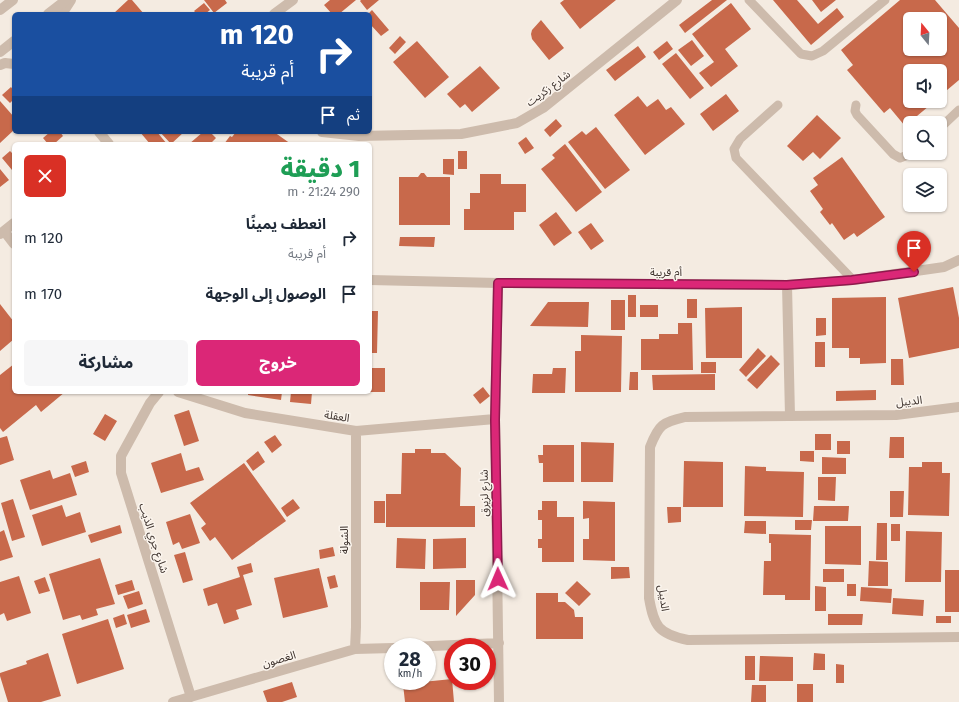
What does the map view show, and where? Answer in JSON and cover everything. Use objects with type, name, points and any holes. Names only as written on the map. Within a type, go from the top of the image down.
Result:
[{"type":"street","points":[[0,9],[12,0]]},
{"type":"street","points":[[51,12],[66,0]]},
{"type":"street","points":[[63,12],[71,0]]},
{"type":"street","points":[[277,12],[293,0]]},
{"type":"street","name":"شارع زكريت","points":[[331,134],[359,140],[461,134],[517,123],[543,108],[671,2]]},
{"type":"street","points":[[0,52],[12,43]]},
{"type":"street","points":[[0,65],[5,63],[12,64]]},
{"type":"street","points":[[101,134],[107,142]]},
{"type":"street","points":[[12,225],[2,233],[12,242]]},
{"type":"street","name":"أم قريبة","points":[[372,280],[498,283],[787,285],[852,280],[944,267],[959,260]]},
{"type":"street","name":"شارع لزيرق","points":[[498,283],[495,420],[499,702]]},
{"type":"street","points":[[787,285],[790,416]]},
{"type":"street","name":"شارع جري الذيب","points":[[157,394],[150,403],[121,456],[121,473],[191,696]]},
{"type":"street","name":"العقلة","points":[[184,394],[245,413],[356,431],[495,420]]},
{"type":"street","name":"الديبل","points":[[959,406],[896,415],[685,417],[662,424],[655,434],[650,446],[649,598],[656,625],[665,633],[688,640],[959,636]]},
{"type":"street","name":"الشولة","points":[[355,649],[356,431]]},
{"type":"street","points":[[436,646],[498,643]]},
{"type":"street","name":"الغصون","points":[[173,702],[355,649],[384,648]]},
{"type":"lane","points":[[749,0],[801,54],[812,56],[823,51],[885,0]]},
{"type":"lane","points":[[778,105],[740,139],[734,149],[736,158],[852,280]]},
{"type":"lane","points":[[856,106],[857,115],[893,154],[900,158],[903,157]]},
{"type":"lane","points":[[947,121],[959,110]]},
{"type":"building","points":[[128,0],[132,0],[142,12],[115,12]]},
{"type":"building","points":[[204,0],[225,0],[227,3],[213,12]]},
{"type":"building","points":[[330,0],[356,0],[341,12],[330,12],[324,5]]},
{"type":"building","points":[[379,0],[367,10],[360,1]]},
{"type":"building","points":[[564,0],[616,0],[580,29],[560,3]]},
{"type":"building","points":[[712,0],[727,0],[685,33],[679,25]]},
{"type":"building","points":[[773,0],[797,0],[818,24],[837,8],[844,17],[811,45]]},
{"type":"building","points":[[812,0],[836,0],[821,12]]},
{"type":"building","points":[[900,0],[935,0],[945,12],[903,12],[903,56],[947,56],[947,14],[959,28],[959,80],[947,90],[947,64],[903,64],[903,108],[927,108],[917,116],[903,116],[903,124],[890,108],[884,113],[847,70],[853,65],[841,50]]},
{"type":"building","points":[[204,3],[210,10],[208,12],[194,11]]},
{"type":"building","points":[[731,3],[751,29],[725,49],[738,66],[711,87],[699,73],[714,62],[692,34]]},
{"type":"building","points":[[372,10],[389,30],[381,36],[372,26],[372,12],[370,12]]},
{"type":"building","points":[[541,20],[564,48],[549,60],[532,39],[531,34],[532,30]]},
{"type":"building","points":[[400,36],[406,42],[395,54],[389,48]]},
{"type":"building","points":[[692,40],[704,56],[691,66],[678,50]]},
{"type":"building","points":[[417,41],[449,77],[425,98],[393,62]]},
{"type":"building","points":[[667,41],[673,49],[659,60],[653,52]]},
{"type":"building","points":[[638,46],[646,57],[615,81],[606,70]]},
{"type":"building","points":[[676,53],[704,88],[690,99],[662,64]]},
{"type":"building","points":[[480,66],[500,88],[472,112],[465,104],[460,108],[447,94]]},
{"type":"building","points":[[11,87],[12,101],[10,103],[2,95]]},
{"type":"building","points":[[726,94],[739,111],[713,131],[700,114]]},
{"type":"building","points":[[638,96],[647,107],[658,99],[666,110],[671,107],[685,124],[645,155],[614,115]]},
{"type":"building","points":[[0,101],[12,115],[12,132],[0,143]]},
{"type":"building","points":[[817,115],[841,138],[820,159],[813,152],[803,161],[787,146]]},
{"type":"building","points":[[556,119],[562,126],[550,137],[544,130]]},
{"type":"building","points":[[596,127],[630,170],[605,189],[568,142],[582,131],[586,135]]},
{"type":"building","points":[[48,134],[62,134],[63,136],[56,142],[46,142],[43,138]]},
{"type":"building","points":[[142,134],[159,134],[165,142],[148,142]]},
{"type":"building","points":[[162,134],[182,134],[173,142],[169,142]]},
{"type":"building","points":[[201,134],[212,134],[216,138],[212,142],[191,142]]},
{"type":"building","points":[[234,134],[277,134],[288,142],[226,142],[230,136],[232,137]]},
{"type":"building","points":[[526,137],[534,148],[525,154],[518,143]]},
{"type":"building","points":[[565,144],[602,192],[576,212],[541,169],[555,158],[552,155]]},
{"type":"building","points":[[10,151],[12,153],[12,170],[2,158]]},
{"type":"building","points":[[458,151],[467,151],[467,169],[458,169]]},
{"type":"building","points":[[842,157],[885,217],[857,237],[854,233],[844,240],[832,223],[830,225],[820,212],[823,209],[810,191],[818,185],[813,178]]},
{"type":"building","points":[[443,159],[454,159],[454,175],[443,174]]},
{"type":"building","points":[[0,169],[9,180],[0,187]]},
{"type":"building","points":[[421,173],[424,173],[427,177],[450,177],[450,225],[399,225],[399,177],[418,177]]},
{"type":"building","points":[[480,174],[501,174],[501,184],[526,184],[526,212],[514,212],[514,230],[464,230],[464,209],[470,209],[470,193],[480,193]]},
{"type":"building","points":[[556,212],[572,233],[554,246],[539,225]]},
{"type":"building","points":[[591,223],[604,241],[591,250],[578,232]]},
{"type":"building","points":[[400,237],[435,237],[434,247],[399,246]]},
{"type":"building","points":[[953,287],[959,318],[959,348],[909,358],[898,298]]},
{"type":"building","points":[[628,295],[636,295],[636,317],[628,317]]},
{"type":"building","points":[[886,297],[886,363],[860,364],[860,358],[849,358],[849,348],[832,348],[832,298]]},
{"type":"building","points":[[687,299],[697,299],[697,318],[687,318]]},
{"type":"building","points":[[611,300],[625,300],[625,330],[611,330]]},
{"type":"building","points":[[548,302],[589,302],[588,327],[530,326]]},
{"type":"building","points":[[0,304],[12,319],[12,341],[0,351]]},
{"type":"building","points":[[640,305],[658,305],[658,317],[640,317]]},
{"type":"building","points":[[742,307],[742,358],[706,358],[705,308]]},
{"type":"building","points":[[372,311],[378,311],[377,353],[372,353]]},
{"type":"building","points":[[816,318],[826,318],[826,335],[816,336]]},
{"type":"building","points":[[678,323],[692,323],[693,370],[641,370],[641,339],[659,339],[659,334],[678,334]]},
{"type":"building","points":[[581,335],[622,336],[621,392],[575,392],[575,351],[581,351]]},
{"type":"building","points":[[815,342],[825,342],[825,367],[815,367]]},
{"type":"building","points":[[758,348],[766,356],[746,377],[739,370]]},
{"type":"building","points":[[771,355],[780,364],[757,389],[747,380]]},
{"type":"building","points":[[891,359],[903,359],[904,385],[891,385]]},
{"type":"building","points":[[701,362],[716,362],[716,373],[701,373]]},
{"type":"building","points":[[12,366],[12,394],[63,394],[41,412],[36,405],[3,432],[0,428],[0,375]]},
{"type":"building","points":[[372,368],[385,368],[385,392],[372,392]]},
{"type":"building","points":[[553,368],[566,368],[565,393],[532,393],[533,374],[552,374]]},
{"type":"building","points":[[630,372],[638,372],[638,390],[629,390]]},
{"type":"building","points":[[715,374],[715,390],[653,390],[652,375]]},
{"type":"building","points":[[483,387],[490,396],[480,404],[473,395]]},
{"type":"building","points":[[876,390],[876,400],[836,401],[836,391]]},
{"type":"building","points":[[248,394],[282,394],[281,400]]},
{"type":"building","points":[[291,394],[312,394],[311,404],[290,402]]},
{"type":"building","points":[[189,410],[199,441],[184,446],[174,415]]},
{"type":"building","points":[[105,414],[117,421],[105,441],[93,434]]},
{"type":"building","points":[[815,434],[831,434],[831,450],[815,450]]},
{"type":"building","points":[[275,435],[282,445],[272,453],[264,442]]},
{"type":"building","points":[[7,436],[14,460],[0,465],[0,438]]},
{"type":"building","points":[[890,437],[904,437],[904,458],[889,458]]},
{"type":"building","points":[[837,441],[850,441],[850,454],[837,454]]},
{"type":"building","points":[[581,442],[614,443],[613,482],[581,482]]},
{"type":"building","points":[[543,445],[574,445],[574,482],[543,482],[543,463],[539,463],[538,455],[543,455]]},
{"type":"building","points":[[415,449],[431,449],[431,453],[445,453],[461,468],[460,506],[475,506],[475,527],[386,527],[386,494],[401,494],[402,453],[415,453]]},
{"type":"building","points":[[258,451],[265,462],[253,471],[246,461]]},
{"type":"building","points":[[800,451],[814,451],[814,462],[800,461]]},
{"type":"building","points":[[181,453],[186,471],[199,467],[204,480],[161,493],[151,463]]},
{"type":"building","points":[[822,457],[846,458],[846,474],[822,474]]},
{"type":"building","points":[[86,461],[89,472],[75,477],[71,466]]},
{"type":"building","points":[[684,461],[723,462],[723,507],[683,507]]},
{"type":"building","points":[[922,462],[942,462],[942,473],[950,473],[949,516],[908,515],[909,467],[922,467]]},
{"type":"building","points":[[244,463],[286,521],[232,560],[215,537],[210,541],[201,528],[206,524],[190,503]]},
{"type":"building","points":[[745,466],[766,467],[766,471],[804,472],[803,517],[744,516]]},
{"type":"building","points":[[50,470],[53,479],[70,473],[77,495],[30,510],[20,480]]},
{"type":"building","points":[[818,477],[836,477],[835,501],[818,500]]},
{"type":"building","points":[[890,491],[904,491],[903,517],[890,517]]},
{"type":"building","points":[[13,499],[25,537],[12,541],[1,503]]},
{"type":"building","points":[[293,499],[300,508],[287,517],[281,508]]},
{"type":"building","points":[[374,501],[385,501],[385,523],[374,523]]},
{"type":"building","points":[[542,501],[557,501],[557,517],[574,517],[574,562],[542,562],[542,548],[538,548],[538,539],[542,539],[542,520],[538,520],[538,510],[542,510]]},
{"type":"building","points":[[583,501],[615,502],[615,561],[583,560],[583,539],[589,539],[589,518],[583,519]]},
{"type":"building","points":[[62,505],[66,517],[80,512],[86,532],[42,546],[32,515]]},
{"type":"building","points":[[814,506],[849,506],[848,521],[813,521]]},
{"type":"building","points":[[667,507],[681,507],[681,522],[668,523]]},
{"type":"building","points":[[190,514],[200,543],[182,549],[179,542],[173,545],[166,522]]},
{"type":"building","points":[[795,520],[812,520],[811,530],[795,530]]},
{"type":"building","points":[[745,521],[766,521],[766,534],[744,533]]},
{"type":"building","points":[[877,523],[887,523],[887,560],[876,560]]},
{"type":"building","points":[[891,524],[900,524],[900,541],[891,541]]},
{"type":"building","points":[[120,525],[122,533],[91,543],[88,535]]},
{"type":"building","points":[[825,526],[861,526],[861,565],[825,564]]},
{"type":"building","points":[[4,530],[13,557],[0,561],[0,532]]},
{"type":"building","points":[[906,531],[942,532],[941,582],[905,582]]},
{"type":"building","points":[[769,534],[811,535],[810,600],[785,600],[785,595],[763,595],[764,561],[771,561],[771,543],[769,543]]},
{"type":"building","points":[[397,538],[426,539],[425,569],[396,568]]},
{"type":"building","points":[[466,538],[466,568],[433,569],[433,539]]},
{"type":"building","points":[[333,547],[335,556],[320,559],[319,550]]},
{"type":"building","points":[[185,552],[193,580],[183,583],[174,555]]},
{"type":"building","points":[[100,558],[115,604],[96,609],[98,615],[82,620],[80,615],[63,620],[49,574]]},
{"type":"building","points":[[869,561],[888,562],[888,586],[868,586]]},
{"type":"building","points":[[251,563],[253,572],[243,575],[252,605],[236,610],[239,619],[224,624],[217,603],[208,606],[203,589],[240,577],[237,567]]},
{"type":"building","points":[[611,567],[629,567],[630,578],[611,579]]},
{"type":"building","points":[[319,568],[328,607],[283,618],[274,578]]},
{"type":"building","points":[[823,569],[844,569],[844,582],[823,582]]},
{"type":"building","points":[[945,570],[959,570],[959,612],[945,612]]},
{"type":"building","points":[[335,575],[338,587],[330,589],[327,577]]},
{"type":"building","points":[[19,576],[31,613],[7,621],[4,613],[0,615],[0,582]]},
{"type":"building","points":[[45,577],[50,591],[39,594],[34,581]]},
{"type":"building","points":[[132,580],[135,590],[118,595],[115,585]]},
{"type":"building","points":[[456,580],[475,580],[475,595],[456,616]]},
{"type":"building","points":[[577,581],[591,594],[579,606],[565,593]]},
{"type":"building","points":[[420,582],[450,582],[449,610],[420,610]]},
{"type":"building","points":[[847,584],[856,584],[856,596],[847,596]]},
{"type":"building","points":[[815,586],[826,587],[826,611],[815,611]]},
{"type":"building","points":[[861,587],[892,589],[891,603],[860,601]]},
{"type":"building","points":[[139,591],[143,604],[128,609],[123,596]]},
{"type":"building","points":[[536,593],[558,593],[558,602],[565,602],[574,610],[575,617],[583,617],[583,639],[536,639]]},
{"type":"building","points":[[893,598],[924,600],[923,616],[892,614]]},
{"type":"building","points":[[146,609],[150,622],[131,628],[127,615]]},
{"type":"building","points":[[124,614],[127,624],[116,628],[113,618]]},
{"type":"building","points":[[828,614],[863,614],[862,625],[828,625]]},
{"type":"building","points":[[936,616],[951,616],[951,623],[936,623]]},
{"type":"building","points":[[108,619],[124,669],[77,684],[62,634]]},
{"type":"building","points":[[48,653],[61,696],[41,702],[8,702],[0,673],[27,664],[26,661]]},
{"type":"building","points":[[814,653],[825,654],[825,670],[813,670]]},
{"type":"building","points":[[745,656],[755,656],[755,680],[745,680]]},
{"type":"building","points":[[760,656],[793,657],[793,681],[759,681]]},
{"type":"building","points":[[836,664],[844,665],[844,683],[836,683]]},
{"type":"building","points":[[444,680],[444,690],[453,690],[454,702],[405,702],[404,690],[436,690],[436,681]]},
{"type":"building","points":[[292,682],[297,697],[282,702],[267,702],[263,691]]},
{"type":"building","points":[[797,684],[813,684],[813,702],[797,702]]},
{"type":"building","points":[[752,685],[766,685],[766,702],[751,702]]},
{"type":"route","points":[[498,579],[495,420],[498,283],[787,285],[852,280],[914,272]]}]
